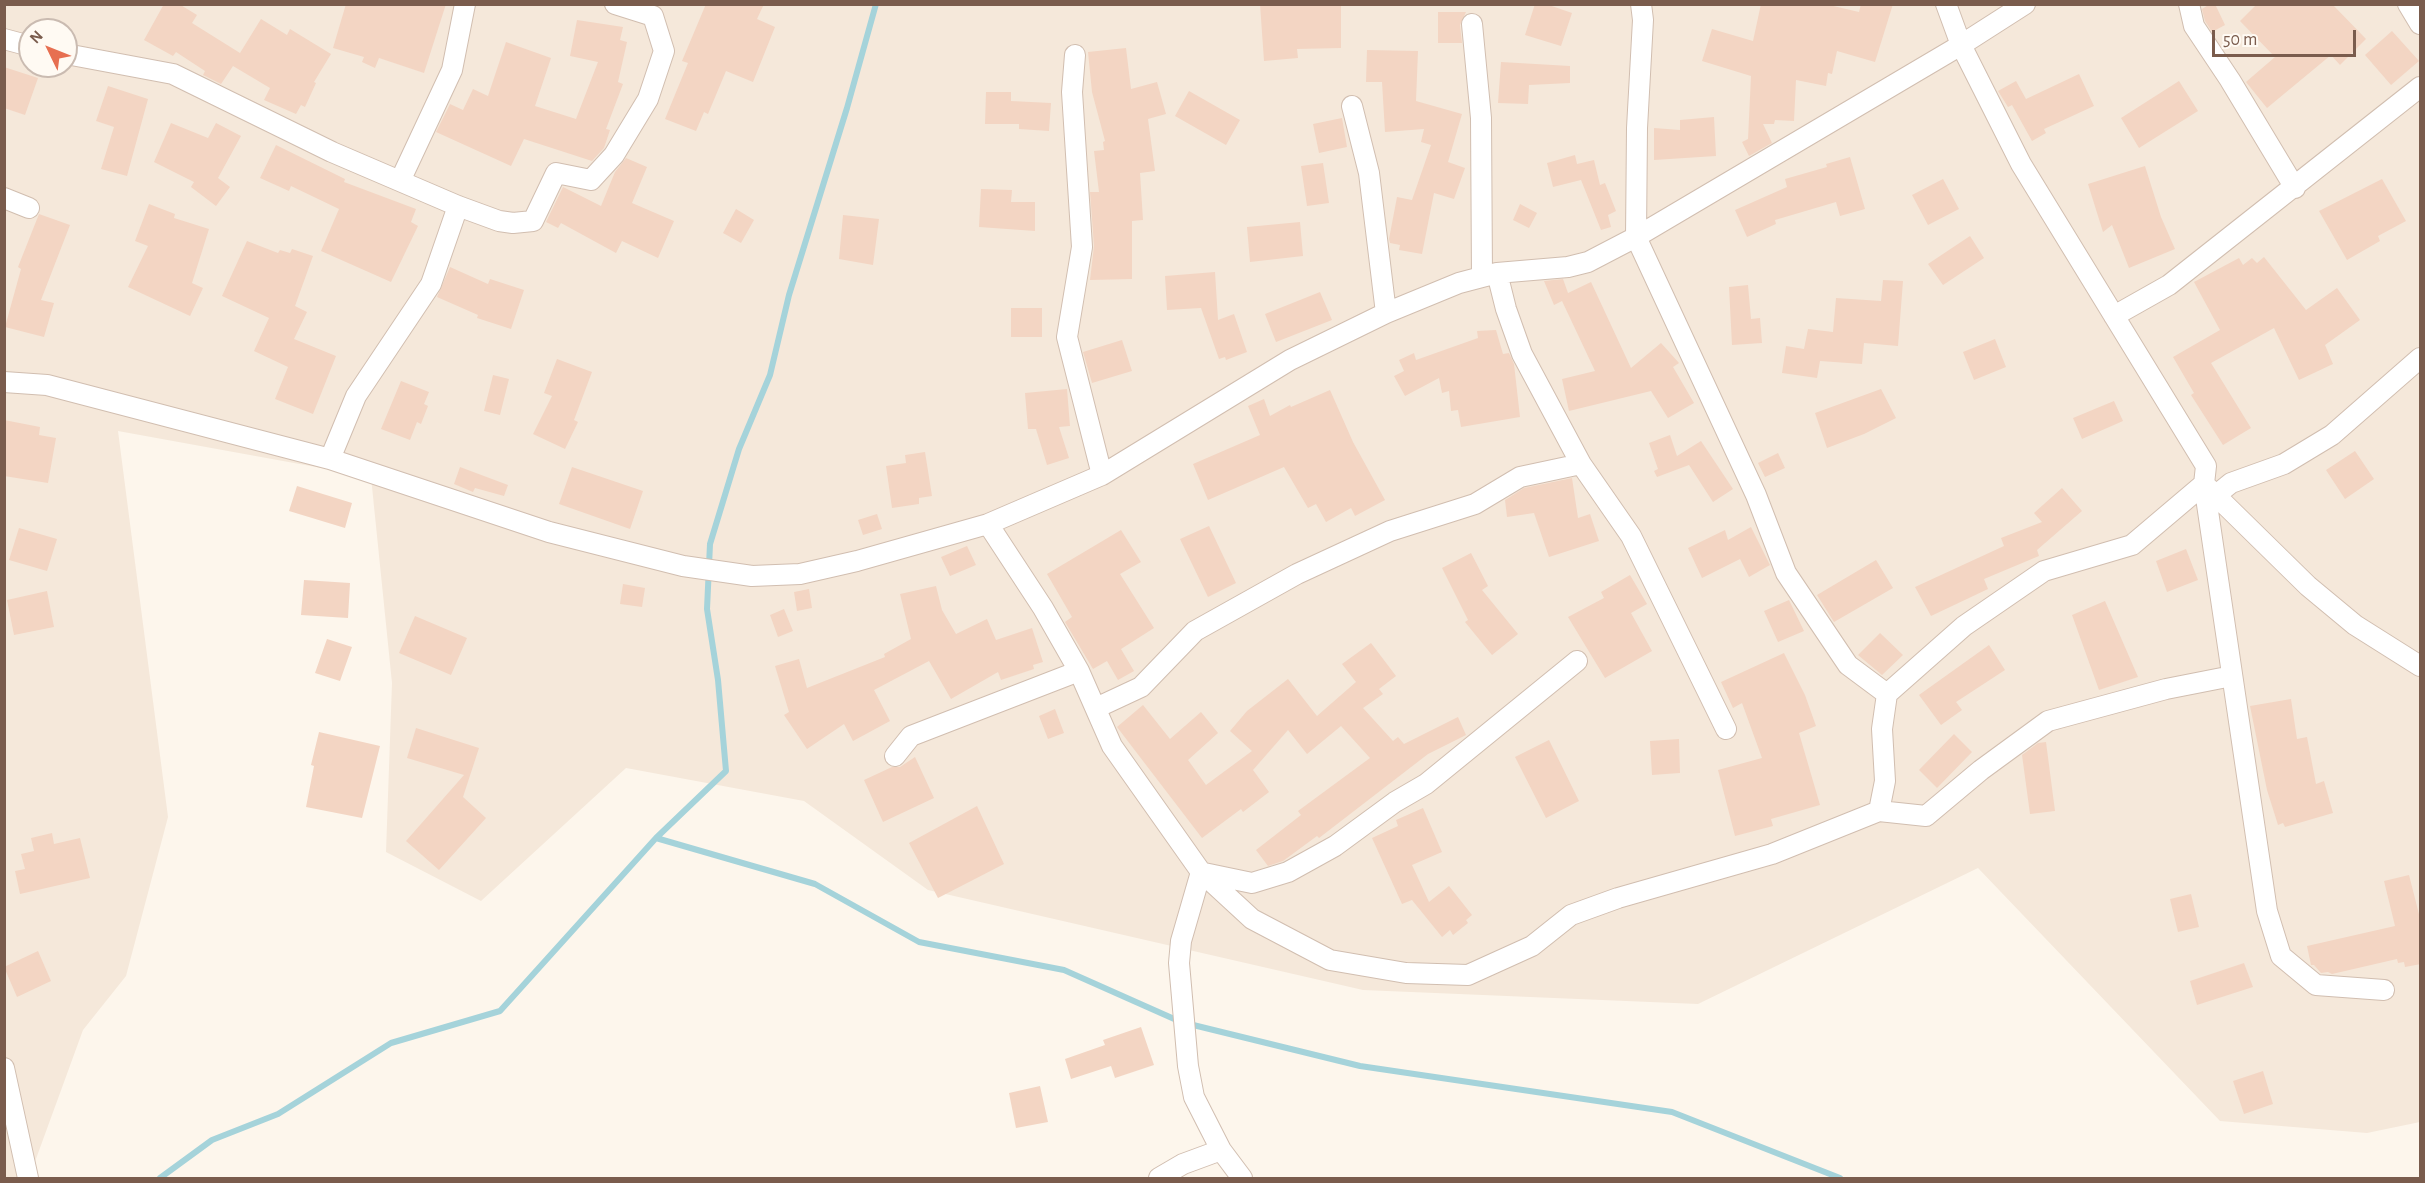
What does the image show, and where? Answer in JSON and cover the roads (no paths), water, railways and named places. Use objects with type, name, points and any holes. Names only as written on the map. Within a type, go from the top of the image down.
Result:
[{"type":"street","points":[[400,181],[452,70],[465,4]]},
{"type":"street","points":[[78,56],[172,75],[458,206],[499,221],[533,220],[556,173],[591,180],[614,155],[648,99],[664,51],[653,16],[615,4]]},
{"type":"street","points":[[1641,4],[1643,20],[1637,128],[1636,237],[1756,495],[1786,573],[1848,665],[1887,694]]},
{"type":"street","points":[[1946,4],[1961,45],[2021,164],[2206,466],[2232,676],[2267,911],[2281,956],[2316,985],[2384,990]]},
{"type":"street","points":[[4,382],[47,385],[330,459],[549,532],[683,566],[752,576],[800,574],[857,561],[988,524],[1102,475],[1259,377],[1386,313],[1459,283],[1490,275],[1568,267],[1588,262],[1636,237],[1961,45],[2025,4]]},
{"type":"street","points":[[2189,4],[2194,26],[2230,80],[2295,188]]},
{"type":"street","points":[[2408,4],[2421,24]]},
{"type":"street","points":[[1472,24],[1481,118],[1490,275],[1506,309],[1522,354],[1581,464],[1631,536],[1726,729]]},
{"type":"street","points":[[1075,55],[1072,92],[1082,247],[1067,337],[1102,475]]},
{"type":"street","points":[[2114,316],[2169,285],[2421,87]]},
{"type":"street","points":[[1352,106],[1369,173],[1386,313]]},
{"type":"street","points":[[4,198],[29,208]]},
{"type":"street","points":[[330,459],[356,396],[431,284],[458,206]]},
{"type":"street","points":[[1879,811],[1885,781],[1882,729],[1887,694],[1965,626],[2044,571],[2132,544],[2209,490],[2284,464],[2332,435],[2421,358]]},
{"type":"street","points":[[1096,708],[1141,687],[1195,631],[1297,574],[1390,531],[1475,504],[1520,477],[1581,464]]},
{"type":"street","points":[[2209,490],[2324,599],[2355,625],[2421,666]]},
{"type":"street","points":[[988,524],[1043,608],[1079,671],[1113,746],[1201,872],[1252,919],[1330,960],[1406,973],[1468,975],[1532,946],[1571,915],[1618,898],[1772,854],[1879,811],[1926,816],[1981,770],[2048,721],[2166,689],[2232,676]]},
{"type":"street","points":[[1201,872],[1252,883],[1288,872],[1335,846],[1395,802],[1426,784],[1577,661]]},
{"type":"street","points":[[895,756],[911,736],[1079,671]]},
{"type":"street","points":[[1201,872],[1181,941],[1179,963],[1188,1066],[1194,1097],[1221,1150],[1242,1179]]},
{"type":"street","points":[[4,1068],[28,1179]]},
{"type":"street","points":[[1159,1179],[1183,1164],[1221,1150]]},
{"type":"waterway","points":[[160,1178],[212,1140],[278,1114],[391,1043],[500,1011],[656,838],[726,771],[718,680],[707,609],[710,544],[739,449],[770,375],[789,295],[847,108],[876,4]]},
{"type":"waterway","points":[[656,838],[815,884],[919,942],[1064,970],[1181,1022],[1360,1066],[1672,1112],[1840,1178]]}]
